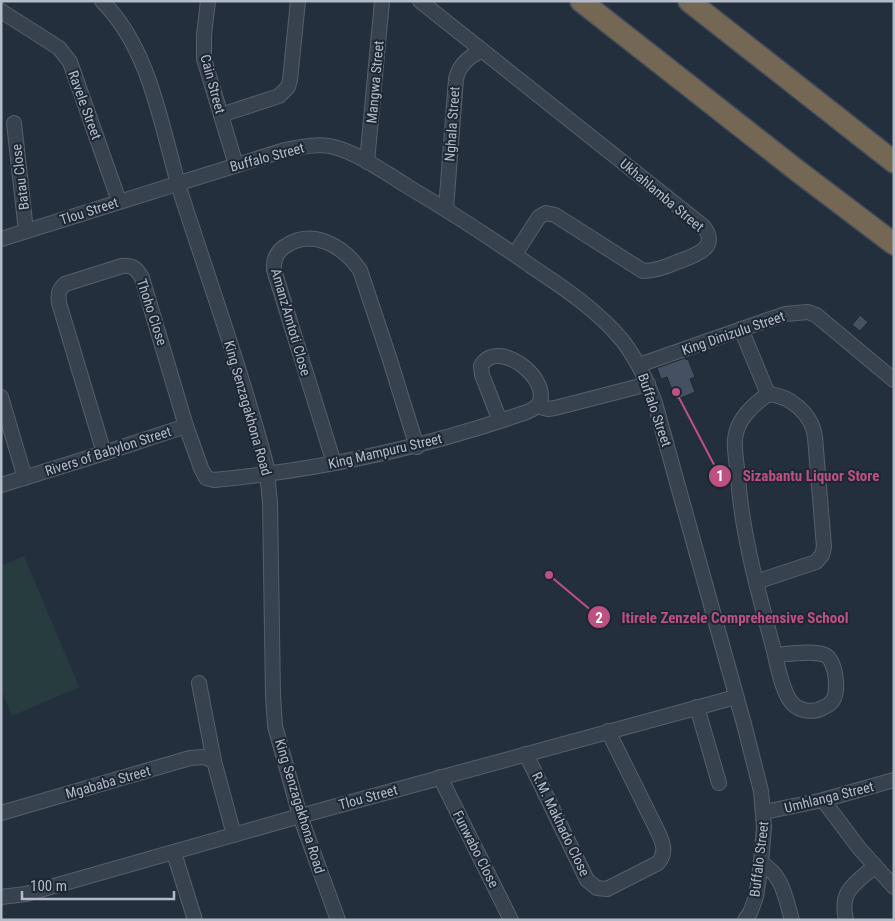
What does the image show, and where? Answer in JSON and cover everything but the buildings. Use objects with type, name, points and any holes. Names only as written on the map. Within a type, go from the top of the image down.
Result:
[{"type":"highway","points":[[581,1],[894,244]]},
{"type":"highway","points":[[689,1],[894,162]]},
{"type":"street","name":"King Senzagakhona Road","points":[[102,1],[125,29],[140,57],[269,475],[274,717],[278,739],[300,816],[338,920]]},
{"type":"street","name":"Cain Street","points":[[208,1],[204,35],[204,58],[236,165]]},
{"type":"street","points":[[221,115],[279,96],[288,87],[298,1]]},
{"type":"street","name":"Mangwa Street","points":[[367,162],[382,1]]},
{"type":"street","name":"Ukhahlamba Street","points":[[420,1],[703,226],[709,239],[705,248],[698,254],[657,270],[643,271],[549,213],[538,217],[515,254]]},
{"type":"street","name":"Ravele Street","points":[[1,10],[59,48],[70,62],[119,201]]},
{"type":"street","name":"Nghala Street","points":[[446,209],[456,79],[459,68],[463,63],[481,51]]},
{"type":"street","name":"Batau Close","points":[[14,123],[26,230]]},
{"type":"street","name":"Buffalo Street","points":[[178,184],[285,150],[302,146],[332,146],[367,162],[446,209],[515,254],[573,294],[592,310],[621,340],[639,365],[648,384],[659,417],[761,792],[764,812],[761,863],[756,897],[745,920]]},
{"type":"street","name":"Tlou Street","points":[[1,239],[178,184]]},
{"type":"street","name":"Amanz'Amtoti Close","points":[[334,463],[274,270],[273,262],[280,250],[291,242],[300,240],[318,238],[331,243],[352,259],[360,270],[417,447]]},
{"type":"street","name":"Thoho Close","points":[[104,454],[59,303],[58,295],[60,288],[72,281],[129,265],[139,272],[146,288],[186,426]]},
{"type":"street","name":"King Dinizulu Street","points":[[639,365],[785,314],[808,312],[827,323],[894,380]]},
{"type":"street","points":[[741,329],[768,394]]},
{"type":"street","points":[[500,421],[482,376],[481,366],[489,357],[505,357],[529,371],[536,379],[539,390],[540,399],[537,406]]},
{"type":"street","name":"King Mampuru Street","points":[[269,475],[417,447],[531,411],[537,406],[548,409],[555,408],[648,384]]},
{"type":"street","points":[[756,582],[816,562],[822,556],[824,547],[815,437],[812,424],[807,416],[788,399],[776,394],[768,394],[744,416],[735,439],[738,486],[744,530],[756,582],[784,686],[791,703],[799,709],[816,711],[823,709],[833,700],[835,678],[833,666],[828,658],[818,653],[776,655]]},
{"type":"street","points":[[1,397],[25,478]]},
{"type":"street","name":"Rivers of Babylon Street","points":[[1,485],[104,454],[186,426],[206,478],[214,480],[269,475]]},
{"type":"street","points":[[199,683],[214,761],[234,835]]},
{"type":"street","name":"Tlou Street","points":[[1,897],[26,894],[440,777],[736,697]]},
{"type":"street","points":[[697,707],[719,784]]},
{"type":"street","name":"R.M. Makhado Close","points":[[526,754],[583,872],[592,885],[597,888],[607,889],[658,863],[662,858],[664,849],[658,832],[608,731]]},
{"type":"street","name":"Mgababa Street","points":[[1,813],[190,758],[204,757],[214,761]]},
{"type":"street","name":"Funwabo Close","points":[[440,777],[511,920]]},
{"type":"street","name":"Umhlanga Street","points":[[764,812],[823,800],[894,780]]},
{"type":"street","points":[[823,800],[842,827],[894,887]]},
{"type":"street","points":[[174,852],[195,920]]},
{"type":"street","points":[[761,863],[770,868],[778,878],[792,920]]},
{"type":"street","points":[[846,920],[843,904],[848,891],[875,866]]},
{"type":"green space","points":[[24,556],[79,687],[12,716],[1,689],[1,566]]},
{"type":"place","name":"Sizabantu Liquor Store","points":[[676,392]]},
{"type":"place","name":"Itirele Zenzele Comprehensive School","points":[[549,575]]}]
